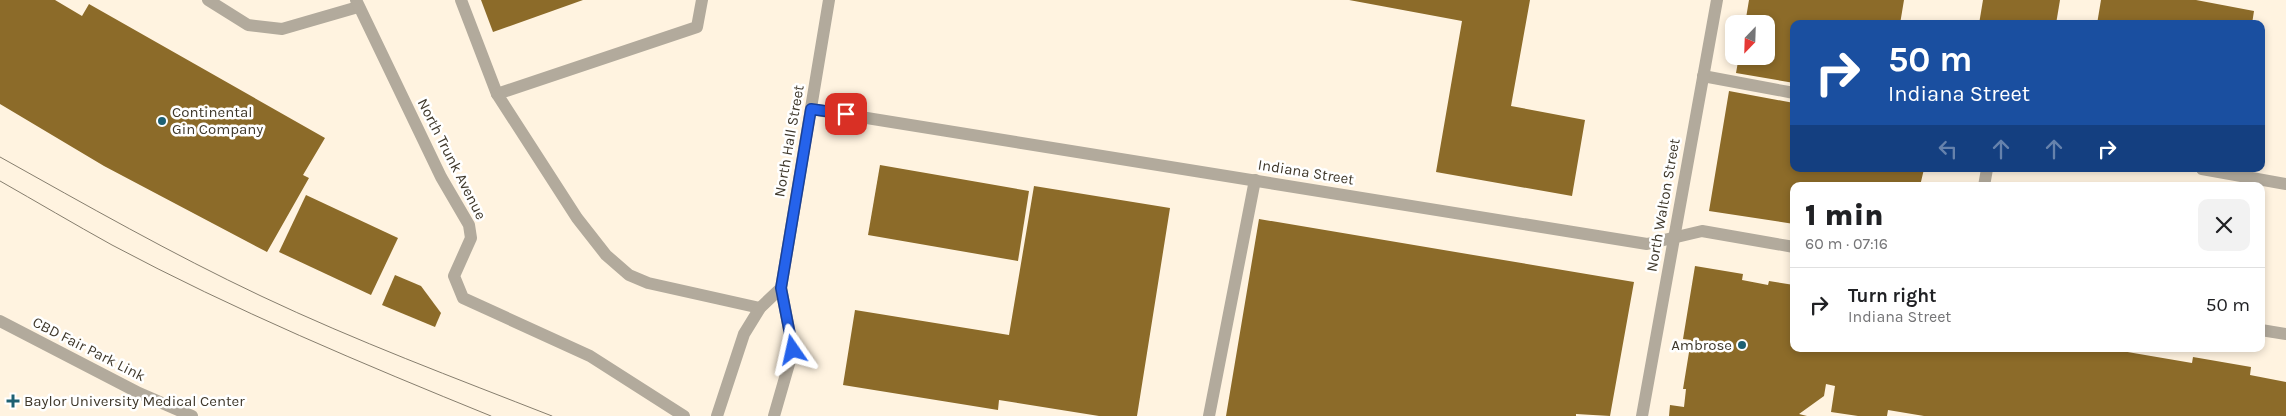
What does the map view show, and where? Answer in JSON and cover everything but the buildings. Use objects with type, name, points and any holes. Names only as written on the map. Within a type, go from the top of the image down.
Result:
[{"type":"street","points":[[208,0],[248,25],[282,29],[357,3]]},
{"type":"street","points":[[461,0],[497,94],[577,218],[606,255],[629,275],[648,284],[760,308]]},
{"type":"street","points":[[497,94],[697,27],[702,0]]},
{"type":"street","name":"North Hall Street","points":[[774,416],[793,350],[781,288],[829,0]]},
{"type":"street","name":"North Walton Street","points":[[1642,416],[1717,0]]},
{"type":"street","name":"North Trunk Avenue","points":[[357,3],[441,177],[469,225],[471,238],[454,276],[463,298],[590,356],[684,416]]},
{"type":"street","points":[[1703,76],[1790,92]]},
{"type":"street","name":"Indiana Street","points":[[811,109],[1647,244],[1702,231],[1790,246]]},
{"type":"street","points":[[2219,172],[2286,184]]},
{"type":"street","points":[[1209,416],[1255,180]]},
{"type":"street","points":[[717,416],[744,334],[760,308],[781,288]]},
{"type":"street","name":"CBD Fair Park Link","points":[[0,321],[139,393],[192,416]]},
{"type":"street","points":[[2265,331],[2286,334]]},
{"type":"tram line","points":[[0,157],[162,246],[297,313],[369,344],[552,416]]},
{"type":"tram line","points":[[0,181],[112,245],[205,292],[347,356],[491,416]]},
{"type":"place","name":"Continental Gin Company","points":[[162,121]]},
{"type":"place","name":"Ambrose","points":[[1742,345]]},
{"type":"place","name":"Baylor University Medical Center","points":[[13,401]]},
{"type":"route","points":[[793,350],[781,288],[811,109],[846,114]]}]
